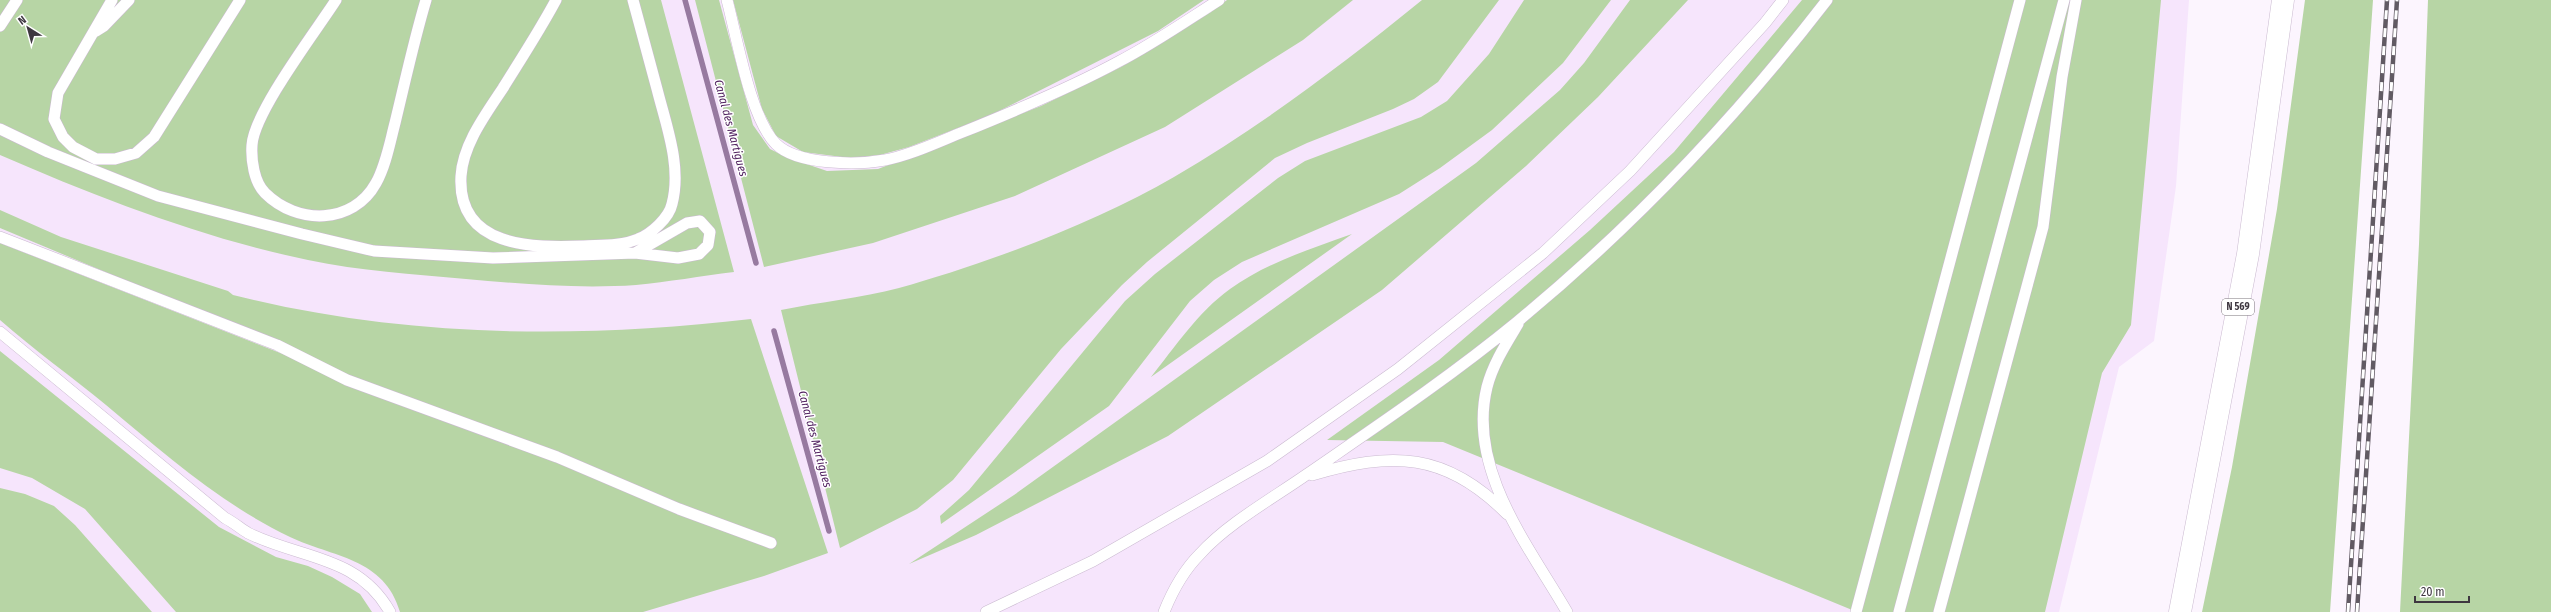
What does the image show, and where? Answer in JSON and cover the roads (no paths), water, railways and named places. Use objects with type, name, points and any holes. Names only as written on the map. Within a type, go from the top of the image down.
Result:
[{"type":"main road","name":"N 569","points":[[2180,612],[2248,254],[2283,0]]},
{"type":"lane","points":[[0,26],[17,0]]},
{"type":"lane","points":[[112,0],[58,93],[54,119],[63,137],[73,147],[96,159],[115,159],[136,153],[154,137],[240,0]]},
{"type":"lane","points":[[92,33],[104,26],[129,0]]},
{"type":"lane","points":[[336,0],[260,117],[252,144],[254,175],[264,193],[283,207],[314,217],[333,216],[355,207],[376,184],[387,154],[426,0]]},
{"type":"lane","points":[[556,0],[484,118],[465,153],[461,176],[465,206],[472,218],[490,233],[515,244],[548,248],[626,244],[650,232],[670,210],[674,190],[672,148],[633,0]]},
{"type":"lane","points":[[727,0],[755,106],[764,128],[777,145],[797,155],[838,163],[885,160],[928,146],[1018,110],[1118,62],[1219,0]]},
{"type":"lane","points":[[986,612],[1093,561],[1267,461],[1398,369],[1543,252],[1630,171],[1765,23],[1783,0]]},
{"type":"lane","points":[[1164,612],[1170,597],[1199,554],[1235,524],[1397,412],[1522,318],[1589,260],[1662,189],[1766,75],[1827,0]]},
{"type":"lane","points":[[1856,612],[2020,0]]},
{"type":"lane","points":[[1899,612],[2064,0]]},
{"type":"lane","points":[[1939,612],[2043,227],[2062,76],[2076,0]]},
{"type":"lane","points":[[0,129],[48,152],[158,196],[374,251],[493,258],[635,253],[678,258],[699,254],[708,245],[710,232],[700,221],[687,223],[635,253]]},
{"type":"lane","points":[[0,237],[277,345],[347,380],[557,457],[679,509],[771,543]]},
{"type":"lane","points":[[1522,318],[1496,364],[1487,386],[1483,431],[1495,482],[1514,522],[1567,612]]},
{"type":"lane","points":[[0,332],[225,518],[248,532],[332,561],[354,573],[370,585],[390,612]]},
{"type":"lane","points":[[1303,478],[1350,463],[1376,459],[1407,461],[1429,465],[1453,472],[1475,486],[1514,522]]},
{"type":"waterway","name":"Canal des Martigues","points":[[685,0],[756,263]]},
{"type":"waterway","name":"Canal des Martigues","points":[[774,331],[829,531]]},
{"type":"railway","points":[[2348,612],[2387,0]]},
{"type":"railway","points":[[2357,612],[2397,0]]}]
